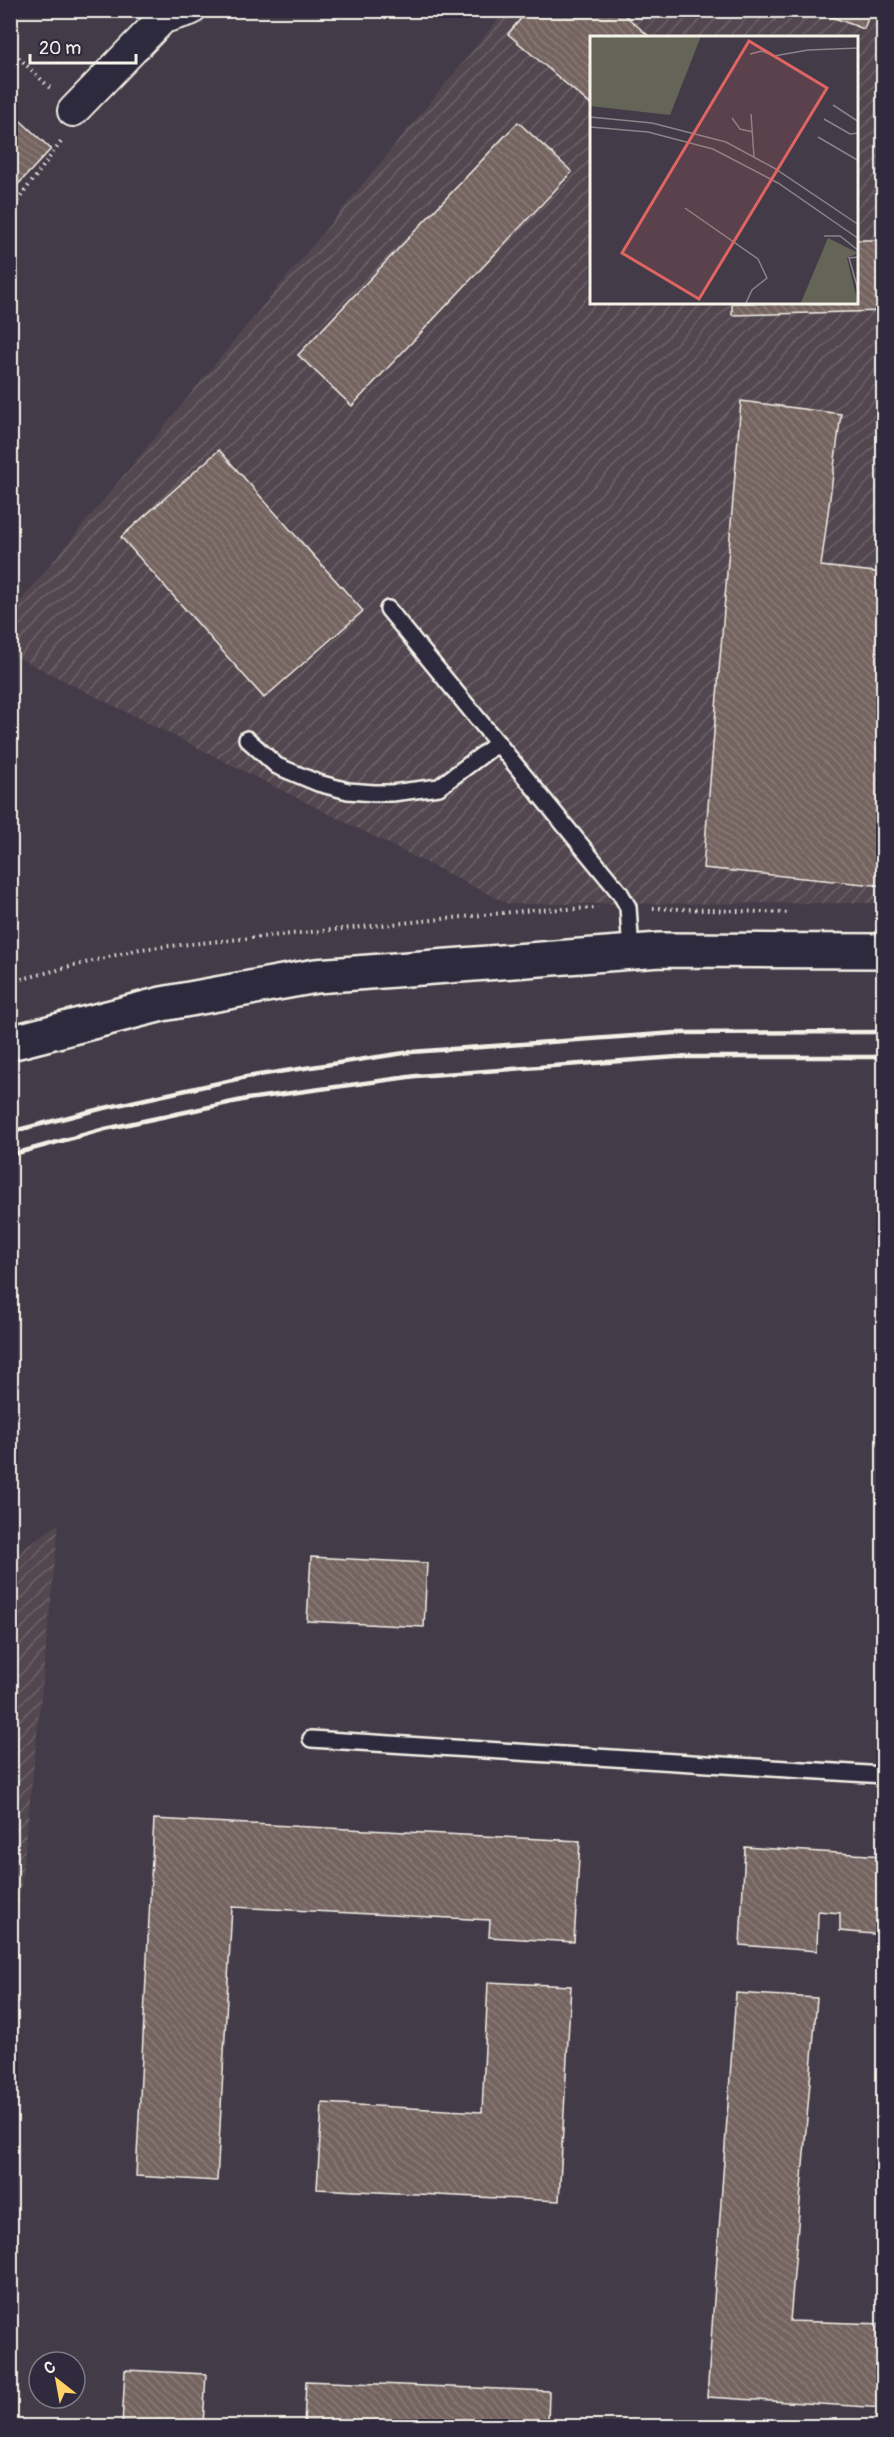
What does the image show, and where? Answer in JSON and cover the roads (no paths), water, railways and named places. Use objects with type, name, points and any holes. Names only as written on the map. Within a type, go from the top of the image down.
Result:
[{"type":"main road","points":[[10,1043],[162,1004],[316,976],[631,952],[884,951]]},
{"type":"street","points":[[73,111],[163,18],[190,10]]},
{"type":"lane","points":[[388,609],[620,893],[628,907],[631,952]]},
{"type":"lane","points":[[247,739],[277,766],[318,783],[348,791],[374,793],[439,787],[498,743]]},
{"type":"lane","points":[[312,1739],[884,1775]]},
{"type":"railway","points":[[10,1132],[100,1109],[246,1077],[411,1052],[675,1033],[884,1032]]},
{"type":"railway","points":[[10,1155],[105,1129],[247,1099],[416,1076],[677,1057],[884,1057]]}]
